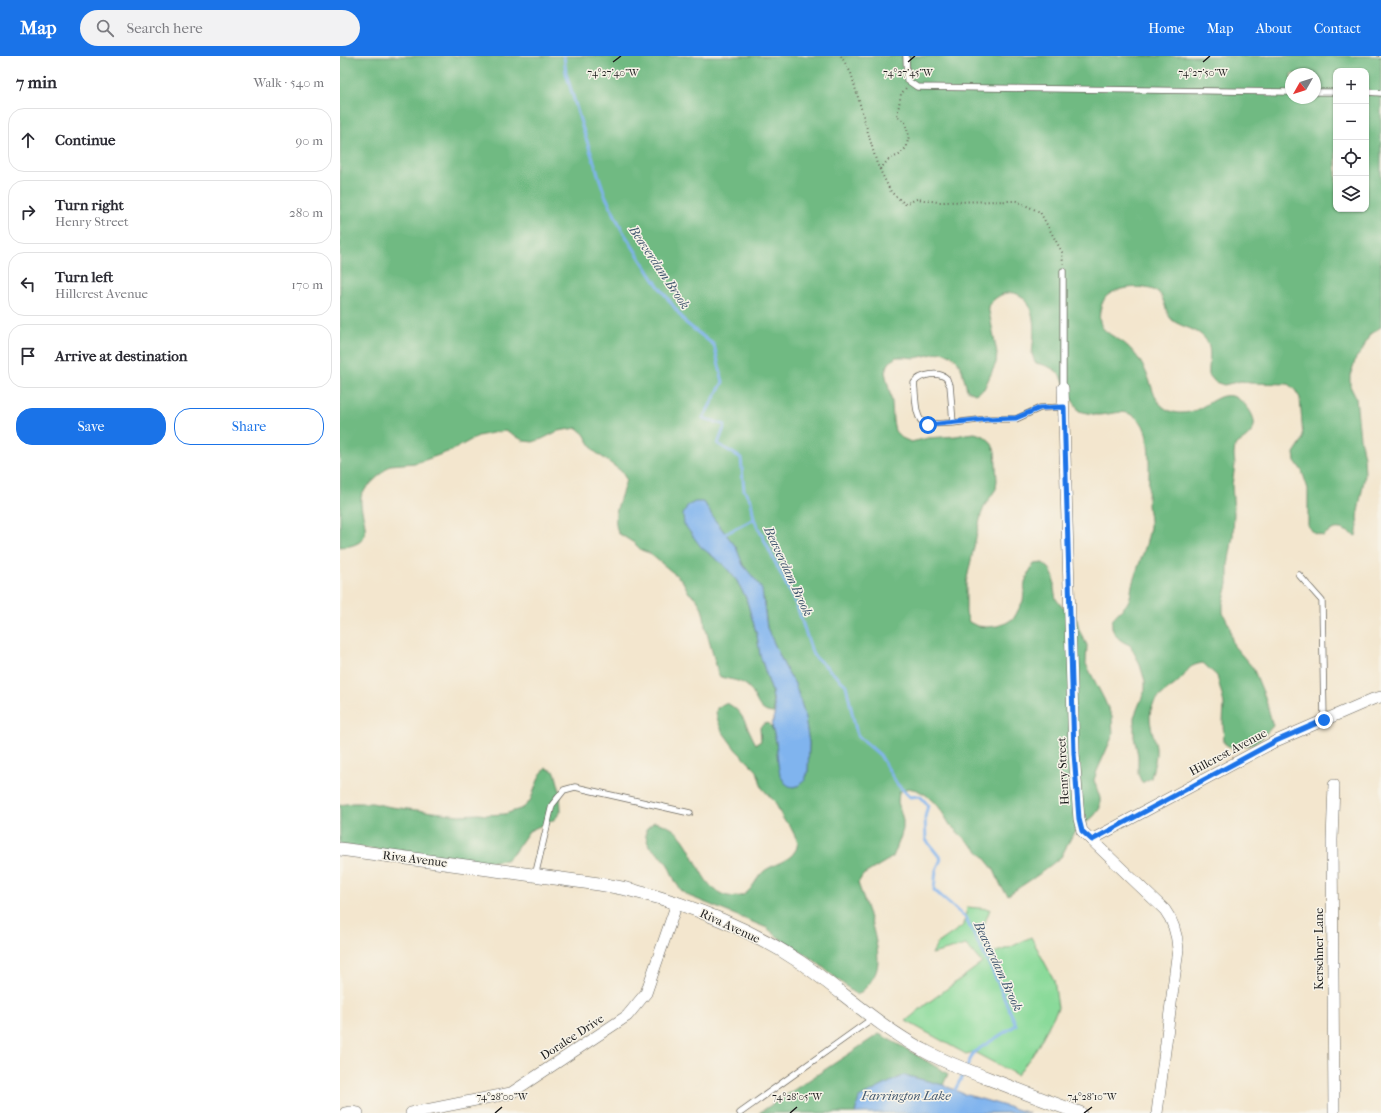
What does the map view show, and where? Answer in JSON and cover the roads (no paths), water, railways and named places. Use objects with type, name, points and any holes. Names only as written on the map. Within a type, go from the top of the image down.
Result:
[{"type":"street","name":"Henry Street","points":[[1063,388],[1074,753],[1079,819],[1082,831],[1139,884],[1170,916],[1177,937],[1178,949],[1157,1113]]},
{"type":"street","name":"Hillcrest Avenue","points":[[1092,840],[1276,741],[1373,699],[1381,697]]},
{"type":"street","name":"Kerschner Lane","points":[[1334,785],[1332,840],[1334,1113]]},
{"type":"street","name":"Riva Avenue","points":[[340,849],[599,884],[638,892],[678,903],[715,917],[758,937],[800,962],[884,1027],[924,1051],[959,1067],[1080,1113]]},
{"type":"street","name":"Doralee Drive","points":[[411,1113],[511,1092],[627,1016],[646,993],[678,903]]},
{"type":"street","points":[[345,1113],[358,1113]]},
{"type":"lane","points":[[906,56],[906,80],[917,87],[1285,92]]},
{"type":"lane","points":[[1321,92],[1333,92]]},
{"type":"lane","points":[[1369,92],[1381,93]]},
{"type":"lane","points":[[1063,388],[1064,271]]},
{"type":"lane","points":[[953,423],[950,385],[947,380],[942,376],[935,375],[918,378],[914,383],[918,416],[922,423],[928,425],[953,423],[986,419],[1016,418],[1040,408],[1064,407]]},
{"type":"lane","points":[[1299,575],[1322,602],[1324,720]]},
{"type":"lane","points":[[535,876],[552,805],[564,790],[576,787],[690,813]]},
{"type":"lane","points":[[740,1113],[873,1018]]},
{"type":"water","points":[[695,502],[704,502],[714,519],[736,547],[743,565],[762,590],[767,628],[785,667],[795,684],[804,712],[809,743],[808,771],[805,780],[798,786],[789,786],[780,775],[776,741],[772,726],[775,711],[772,692],[760,655],[757,635],[746,598],[737,581],[725,566],[701,547],[684,524],[683,515],[687,506]]},
{"type":"water","name":"Farrington Lake","points":[[904,1075],[943,1085],[964,1094],[1029,1113],[855,1113],[859,1098]]},
{"type":"waterway","name":"Beaverdam Brook","points":[[564,56],[566,73],[581,123],[605,195],[622,230],[654,280],[686,323],[714,345],[723,382],[703,418],[725,425],[718,444],[741,458],[744,490],[751,501],[754,519],[798,609],[813,655],[846,685],[857,735],[880,755],[897,784],[910,797],[920,796],[928,805],[925,817],[926,840],[941,859],[936,870],[934,890],[965,917],[994,974],[1016,1025],[974,1052],[967,1066]]},
{"type":"waterway","points":[[725,534],[754,519]]},
{"type":"waterway","name":"Beaverdam Brook","points":[[955,1090],[964,1073]]}]
